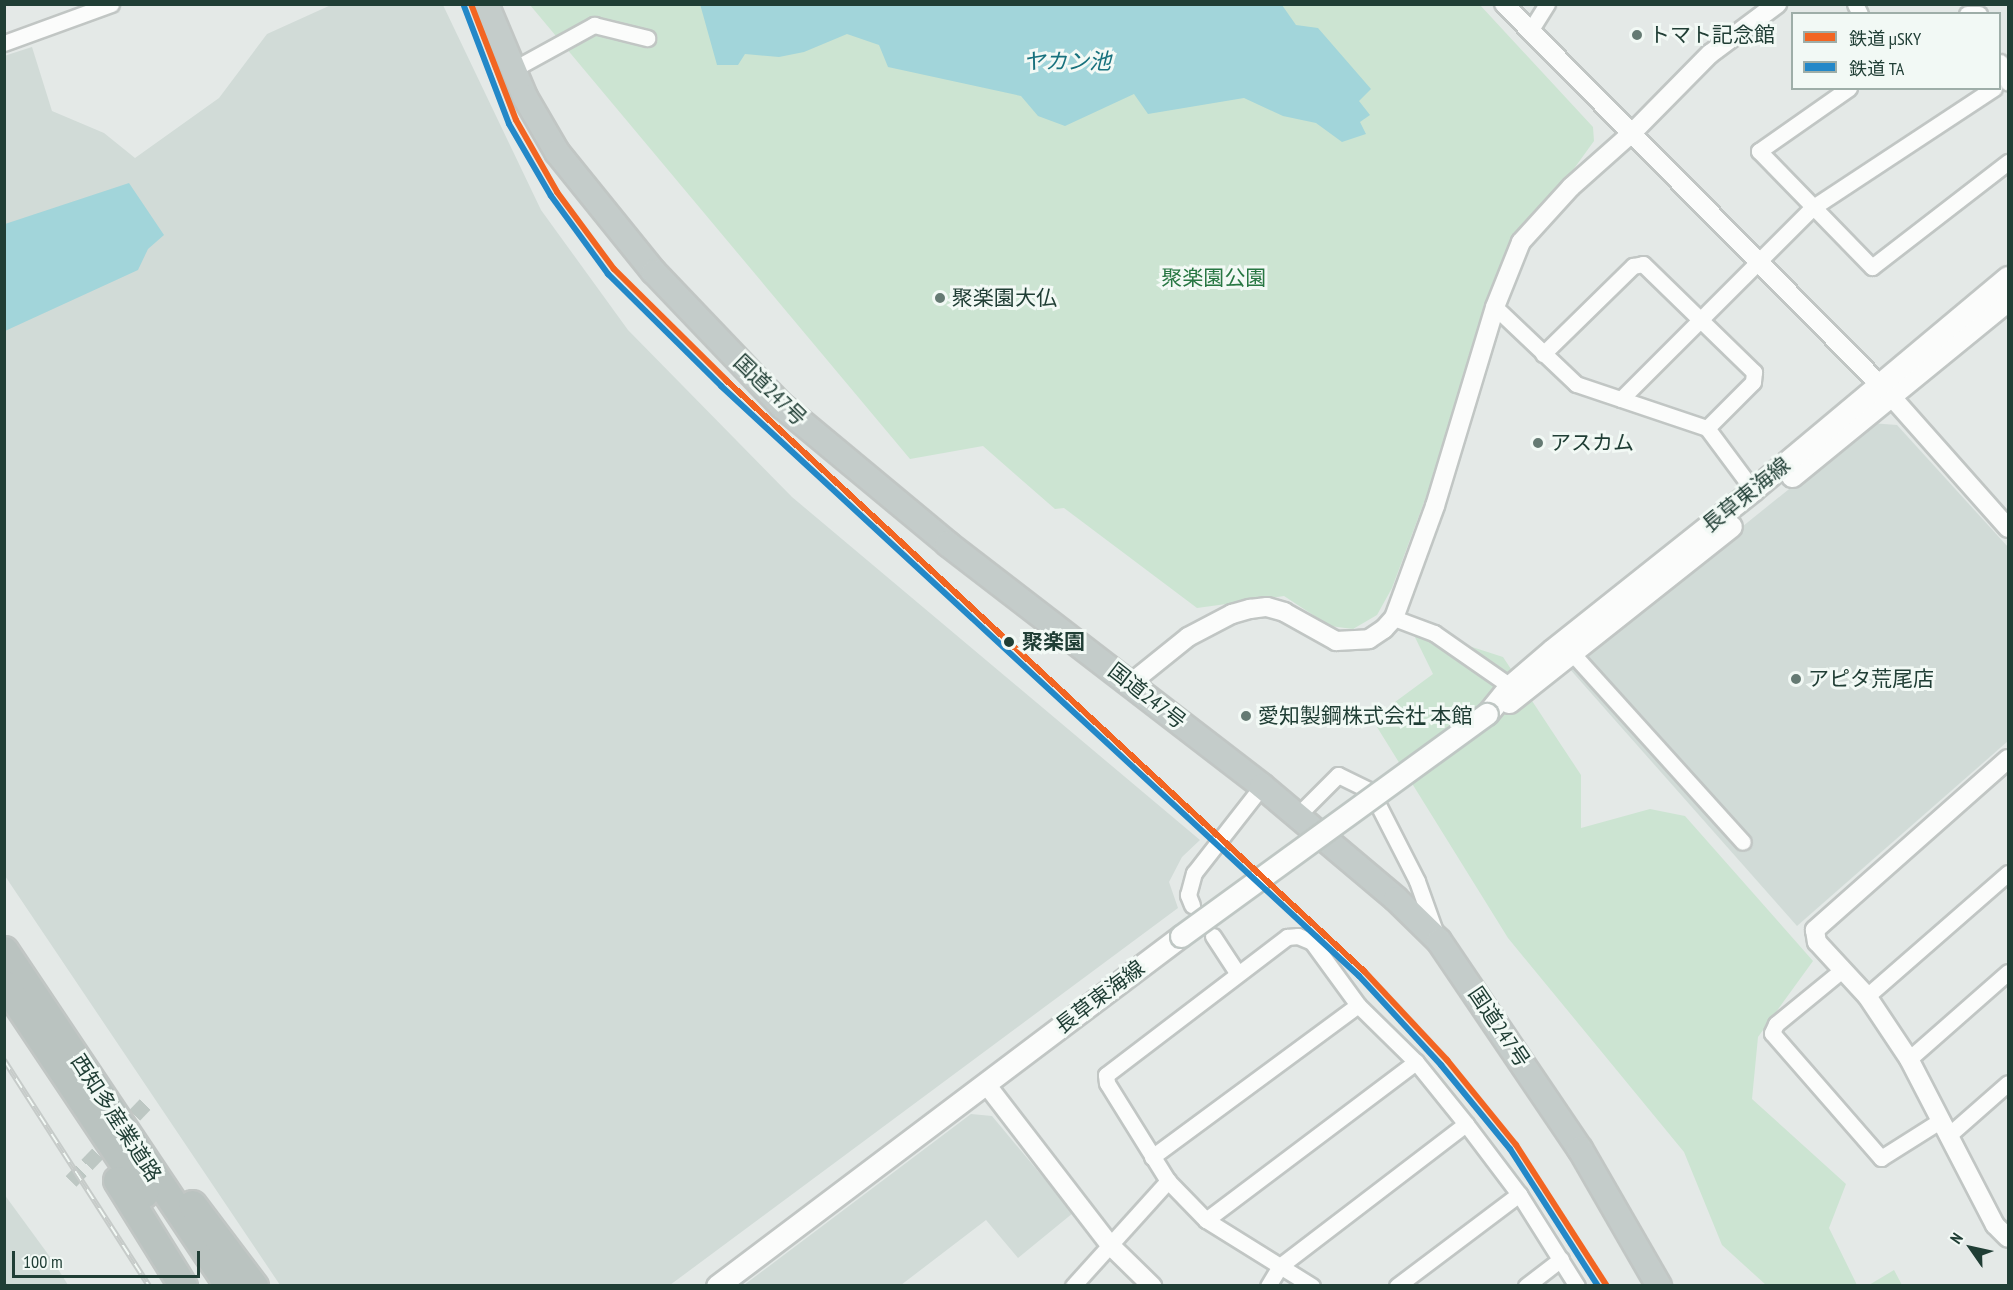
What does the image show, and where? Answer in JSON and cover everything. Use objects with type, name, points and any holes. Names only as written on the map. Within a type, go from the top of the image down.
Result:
[{"type":"highway","name":"国道247号","points":[[486,4],[512,70],[557,152],[654,272],[782,406],[948,544],[1262,786],[1396,899],[1439,941],[1580,1149],[1659,1286]]},
{"type":"highway","name":"西知多産業道路","points":[[4,950],[229,1286]]},
{"type":"highway","name":"西知多産業道路","points":[[9,992],[207,1286]]},
{"type":"highway","points":[[9,992],[43,1058],[183,1286]]},
{"type":"highway","points":[[83,1067],[254,1286]]},
{"type":"main road","name":"長草東海線","points":[[717,1286],[1181,936],[1487,714],[1520,696],[1573,654],[1885,390],[2008,277]]},
{"type":"main road","name":"長草東海線","points":[[1487,714],[1510,686],[1754,490],[2008,300]]},
{"type":"street","points":[[4,43],[111,4]]},
{"type":"street","points":[[1504,4],[1633,132],[1885,390],[2008,528]]},
{"type":"street","points":[[1530,31],[1547,4]]},
{"type":"street","points":[[1131,683],[1188,637],[1232,614],[1267,607],[1276,609],[1336,641],[1369,639],[1394,618],[1436,506],[1495,307],[1521,242],[1571,187],[1633,132],[1731,36],[1776,4]]},
{"type":"street","points":[[512,70],[594,25],[647,38]]},
{"type":"street","points":[[1846,90],[1759,151],[1812,208],[1876,268],[2008,162]]},
{"type":"street","points":[[1621,399],[1760,263],[1812,208],[1993,90]]},
{"type":"street","points":[[1543,354],[1638,264],[1643,264],[1754,372],[1754,382],[1707,428]]},
{"type":"street","points":[[1495,307],[1576,384],[1707,428],[1754,490]]},
{"type":"street","points":[[1394,618],[1434,633],[1510,686]]},
{"type":"street","points":[[1573,654],[1743,842]]},
{"type":"street","points":[[2008,759],[1815,930],[1817,942],[1867,996],[1909,1059],[1995,1225],[2008,1238]]},
{"type":"street","points":[[1297,816],[1338,776],[1371,791],[1417,881],[1439,941]]},
{"type":"street","points":[[1192,906],[1188,895],[1194,873],[1262,786]]},
{"type":"street","points":[[1867,996],[2008,873]]},
{"type":"street","points":[[1213,936],[1238,974]]},
{"type":"street","points":[[1312,1286],[1206,1220],[1168,1181],[1107,1083],[1106,1075],[1287,937],[1298,936],[1312,942],[1358,1005],[1416,1062],[1466,1124],[1519,1194],[1577,1286]]},
{"type":"street","points":[[1842,970],[1776,1024],[1772,1033],[1881,1158],[1946,1127],[2008,1083]]},
{"type":"street","points":[[1909,1059],[2008,972]]},
{"type":"street","points":[[1152,1157],[1358,1005]]},
{"type":"street","points":[[1206,1220],[1416,1062]]},
{"type":"street","points":[[986,1084],[1110,1245],[1152,1286]]},
{"type":"street","points":[[1268,1286],[1280,1266],[1466,1124]]},
{"type":"street","points":[[1072,1286],[1168,1181]]},
{"type":"street","points":[[1397,1286],[1519,1194]]},
{"type":"street","points":[[1526,1286],[1561,1259]]},
{"type":"shaded area","points":[[331,5],[443,5],[541,210],[628,330],[792,497],[1200,840],[1182,857],[1169,882],[1178,908],[670,1285],[280,1285],[5,876],[4,56],[32,47],[52,111],[104,133],[135,158],[219,98],[267,34]]},
{"type":"shaded area","name":"アピタ荒尾店","points":[[1871,423],[1897,425],[2008,547],[2008,741],[1797,926],[1568,667]]},
{"type":"shaded area","points":[[971,1114],[992,1116],[1073,1213],[1018,1258],[986,1220],[901,1285],[744,1285]]},
{"type":"shaded area","points":[[4,1194],[53,1261],[68,1285],[5,1285]]},
{"type":"green space","name":"聚楽園公園","points":[[530,5],[1480,5],[1593,127],[1594,141],[1521,242],[1392,588],[1377,615],[1353,629],[1330,626],[1284,596],[1197,608],[1064,508],[1055,509],[983,446],[910,459]]},
{"type":"green space","points":[[1410,627],[1503,657],[1581,775],[1581,828],[1650,809],[1685,816],[1813,961],[1758,1037],[1752,1099],[1846,1184],[1829,1228],[1857,1285],[1766,1285],[1722,1245],[1684,1152],[1508,938],[1372,719],[1433,674]]},
{"type":"green space","points":[[1894,1270],[1902,1285],[1869,1285]]},
{"type":"water","name":"ヤカン池","points":[[700,4],[1282,5],[1296,25],[1318,28],[1371,89],[1359,101],[1370,115],[1360,122],[1366,134],[1342,142],[1316,123],[1283,116],[1244,98],[1148,114],[1134,94],[1065,126],[1038,116],[1021,96],[888,67],[879,45],[847,34],[804,52],[779,57],[745,54],[738,65],[717,65]]},
{"type":"water","points":[[129,183],[164,235],[148,249],[138,270],[5,331],[5,224]]},
{"type":"tunnel","points":[[71,1181],[146,1103]]},
{"type":"railway","points":[[4,1060],[149,1286]]},
{"type":"rail line","name":"μSKY","points":[[471,4],[516,120],[557,192],[614,269],[726,380],[1364,971],[1447,1060],[1516,1145],[1607,1286]]},
{"type":"rail line","name":"TA","points":[[464,6],[509,124],[551,196],[608,274],[721,386],[1359,976],[1441,1065],[1510,1149],[1598,1286]]},
{"type":"place","name":"トマト記念館","points":[[1637,35]]},
{"type":"place","name":"聚楽園大仏","points":[[940,298]]},
{"type":"place","name":"アスカム","points":[[1538,443]]},
{"type":"place","name":"聚楽園","points":[[1009,642]]},
{"type":"place","name":"アピタ荒尾店","points":[[1796,679]]},
{"type":"place","name":"愛知製鋼株式会社 本館","points":[[1246,716]]}]
